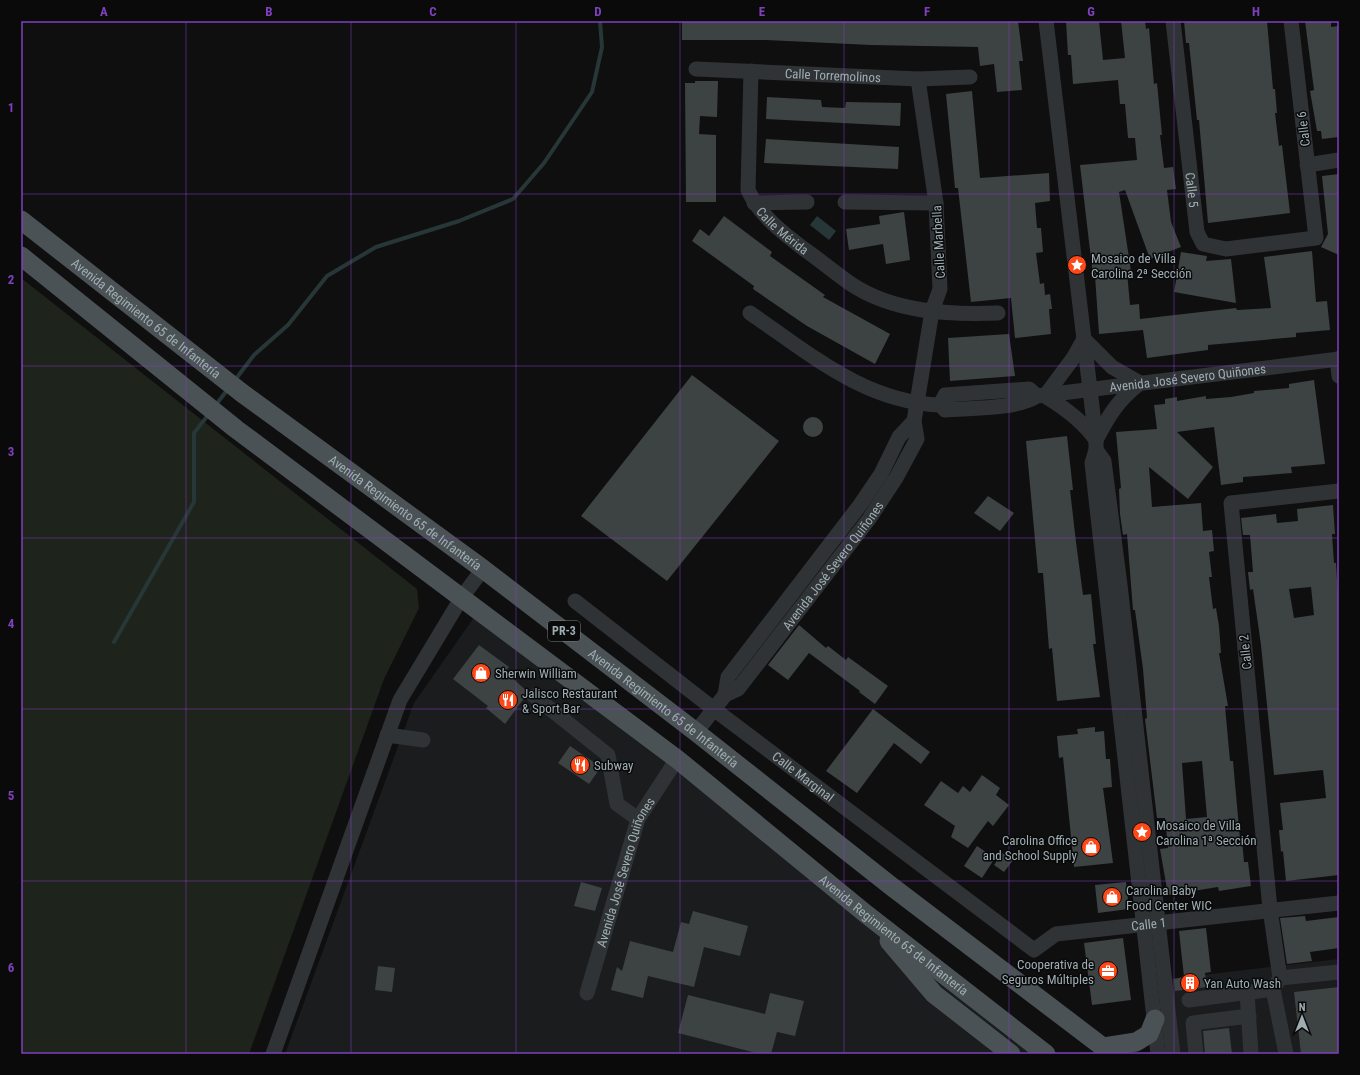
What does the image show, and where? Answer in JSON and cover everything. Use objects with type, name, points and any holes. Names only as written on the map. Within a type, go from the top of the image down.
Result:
[{"type":"main road","name":"Avenida Regimiento 65 de Infantería","points":[[21,220],[242,393],[483,569],[696,732],[891,886],[1108,1051]]},
{"type":"main road","name":"Avenida Regimiento 65 de Infantería","points":[[21,256],[236,428],[677,759],[866,914],[1046,1054]]},
{"type":"main road","points":[[866,914],[934,994],[1011,1054]]},
{"type":"main road","points":[[1108,1051],[1136,1042],[1148,1034],[1155,1019]]},
{"type":"street","points":[[1046,21],[1096,445]]},
{"type":"street","name":"Calle 5","points":[[1173,21],[1198,232],[1203,244],[1226,248],[1316,238]]},
{"type":"street","name":"Calle 6","points":[[1291,21],[1316,238]]},
{"type":"street","name":"Calle Torremolinos","points":[[696,69],[918,79],[970,77]]},
{"type":"street","name":"Calle Mérida","points":[[751,71],[748,190],[754,203],[794,241],[850,284],[865,292],[895,304],[932,311],[961,315],[998,313]]},
{"type":"street","name":"Calle Marbella","points":[[918,79],[936,203],[940,289],[932,311],[918,404]]},
{"type":"street","points":[[1307,165],[1339,160]]},
{"type":"street","points":[[754,203],[807,202]]},
{"type":"street","points":[[845,202],[936,203]]},
{"type":"street","points":[[750,313],[849,380],[884,395],[918,404]]},
{"type":"street","points":[[1084,339],[1112,367],[1140,383],[1125,395],[1114,407],[1096,445]]},
{"type":"street","points":[[1084,339],[1074,356],[1041,396],[1064,407],[1088,429],[1104,462],[1149,835],[1151,924],[1158,1054]]},
{"type":"street","points":[[1338,359],[1339,376]]},
{"type":"street","name":"Avenida José Severo Quiñones","points":[[758,651],[795,614],[854,538],[896,478],[917,439],[914,421],[918,404],[940,405],[945,395],[1008,398],[1029,389],[1041,396],[1338,359]]},
{"type":"street","name":"Avenida José Severo Quiñones","points":[[696,732],[715,710],[725,695],[738,689],[783,605],[881,474],[899,436],[914,421]]},
{"type":"street","name":"Calle 2","points":[[1270,909],[1231,503],[1339,491]]},
{"type":"street","points":[[841,529],[854,538]]},
{"type":"street","points":[[273,1054],[400,700],[462,597],[483,569]]},
{"type":"street","name":"Calle Marginal","points":[[575,601],[715,710],[1034,950]]},
{"type":"street","points":[[783,605],[795,614]]},
{"type":"street","points":[[534,696],[608,755],[617,804],[638,819]]},
{"type":"street","points":[[387,734],[423,740]]},
{"type":"street","name":"Avenida José Severo Quiñones","points":[[587,993],[638,819],[677,759]]},
{"type":"street","name":"Calle 1","points":[[1034,950],[1056,934],[1270,909],[1339,903]]},
{"type":"street","points":[[1270,909],[1276,984],[1286,1054]]},
{"type":"street","points":[[1151,924],[1173,1054]]},
{"type":"street","points":[[1189,1000],[1247,992],[1276,984],[1339,972]]},
{"type":"street","points":[[1247,992],[1251,1054]]},
{"type":"street","points":[[1196,1054],[1193,1023],[1249,1016]]},
{"type":"shaded area","points":[[817,216],[836,231],[829,240],[810,225]]},
{"type":"shaded area","points":[[21,278],[417,589],[419,608],[384,679],[249,1054],[21,1054]]},
{"type":"shaded area","points":[[477,613],[1049,1054],[285,1054],[414,703]]},
{"type":"shaded area","points":[[1339,959],[1339,1054],[1178,1054],[1168,979]]},
{"type":"building","points":[[682,21],[1018,21],[1023,61],[1019,61],[1022,90],[997,92],[994,64],[980,66],[978,47],[871,45],[766,40],[682,40]]},
{"type":"building","points":[[1066,21],[1099,21],[1103,60],[1125,58],[1121,21],[1145,21],[1146,29],[1149,28],[1154,84],[1157,83],[1162,135],[1160,135],[1164,168],[1173,167],[1176,189],[1167,190],[1171,222],[1181,247],[1150,259],[1125,190],[1119,192],[1131,271],[1127,272],[1130,305],[1139,304],[1140,319],[1236,308],[1237,310],[1271,308],[1264,257],[1312,251],[1316,302],[1327,301],[1330,330],[1296,333],[1296,337],[1208,345],[1208,350],[1147,358],[1143,330],[1099,334],[1095,276],[1093,276],[1080,165],[1137,160],[1135,138],[1128,138],[1125,104],[1120,104],[1118,80],[1073,84],[1071,55],[1068,55]]},
{"type":"building","points":[[1184,21],[1267,21],[1273,89],[1275,89],[1277,113],[1275,113],[1279,146],[1282,145],[1290,213],[1208,223],[1199,120],[1197,120],[1189,43],[1186,43]]},
{"type":"building","points":[[1305,21],[1331,21],[1331,27],[1339,26],[1339,137],[1322,139],[1321,131],[1317,131],[1310,91],[1314,90]]},
{"type":"building","points":[[695,81],[718,81],[717,117],[700,116],[699,134],[716,135],[716,202],[686,202],[685,83],[695,83]]},
{"type":"building","points":[[972,91],[980,178],[1049,173],[1050,201],[1035,203],[1037,228],[1041,228],[1043,252],[1036,253],[1040,284],[1044,283],[1045,295],[1050,294],[1052,309],[1049,309],[1051,334],[1015,338],[1011,298],[971,302],[958,188],[955,188],[946,94]]},
{"type":"building","points":[[767,97],[821,100],[822,107],[845,108],[846,102],[901,103],[900,126],[766,119]]},
{"type":"building","points":[[766,139],[899,147],[898,169],[764,163]]},
{"type":"building","points":[[1339,174],[1339,255],[1321,247],[1328,234],[1322,176]]},
{"type":"building","points":[[904,212],[910,260],[886,264],[883,244],[849,250],[846,229],[880,224],[879,216]]},
{"type":"building","points":[[724,216],[772,252],[770,256],[825,295],[823,297],[890,334],[875,364],[807,326],[753,289],[754,286],[692,241],[700,229],[709,236]]},
{"type":"building","points":[[1181,252],[1207,256],[1206,261],[1231,259],[1236,303],[1174,292]]},
{"type":"building","points":[[1009,334],[1015,376],[950,381],[948,338]]},
{"type":"building","points":[[692,375],[779,441],[667,581],[581,516]]},
{"type":"building","points":[[1314,380],[1325,464],[1291,467],[1292,473],[1243,477],[1243,482],[1221,485],[1214,427],[1177,432],[1213,467],[1188,499],[1149,467],[1152,507],[1201,503],[1203,531],[1212,530],[1214,551],[1209,552],[1212,577],[1209,577],[1213,609],[1216,608],[1219,626],[1221,653],[1219,653],[1228,706],[1225,706],[1230,761],[1233,761],[1240,839],[1242,839],[1244,862],[1248,862],[1251,886],[1219,891],[1218,887],[1168,895],[1160,849],[1168,848],[1165,818],[1157,818],[1145,719],[1147,718],[1143,669],[1135,610],[1133,610],[1127,534],[1123,535],[1120,514],[1119,489],[1121,488],[1116,432],[1157,429],[1154,405],[1165,404],[1165,399],[1177,397],[1177,401],[1206,396],[1206,399],[1231,397],[1254,393],[1254,391],[1289,388],[1289,384]],"holes":[[[1202,761],[1207,817],[1186,819],[1182,763]]]},
{"type":"building","points":[[809,417],[817,417],[823,423],[823,431],[817,437],[809,437],[803,431],[803,423]]},
{"type":"building","points":[[1067,436],[1073,490],[1070,490],[1076,542],[1083,595],[1091,594],[1096,644],[1093,644],[1100,697],[1057,701],[1052,648],[1049,649],[1043,573],[1038,573],[1026,441]]},
{"type":"building","points":[[988,496],[1014,513],[1000,531],[974,513]]},
{"type":"building","points":[[1333,505],[1335,534],[1332,534],[1334,563],[1336,563],[1339,613],[1339,875],[1286,881],[1279,830],[1283,830],[1280,803],[1326,798],[1323,770],[1274,775],[1261,645],[1253,589],[1250,590],[1248,572],[1253,572],[1250,535],[1243,535],[1241,518],[1276,514],[1277,523],[1298,521],[1297,509]],"holes":[[[1311,587],[1314,615],[1294,618],[1289,589]]]},
{"type":"building","points":[[799,625],[826,648],[828,646],[846,660],[848,657],[888,686],[875,704],[809,653],[788,680],[768,665]]},
{"type":"building","points":[[479,645],[509,667],[505,672],[527,691],[525,697],[505,724],[486,708],[488,706],[453,679]]},
{"type":"building","points":[[873,709],[930,752],[921,764],[894,743],[857,793],[826,771]]},
{"type":"building","points":[[1095,727],[1095,732],[1104,731],[1106,759],[1110,759],[1112,787],[1103,788],[1113,863],[1074,867],[1063,757],[1059,758],[1057,736],[1078,734],[1077,729]]},
{"type":"building","name":"Subway","points":[[570,746],[601,767],[589,784],[558,763]]},
{"type":"building","points":[[982,775],[1000,788],[996,795],[1009,805],[993,826],[988,821],[968,848],[951,837],[955,826],[924,805],[941,781],[958,793],[963,786],[970,792]]},
{"type":"building","points":[[977,846],[995,858],[982,878],[964,866]]},
{"type":"building","points":[[1002,853],[1013,860],[1004,872],[994,865]]},
{"type":"building","points":[[581,882],[602,888],[595,911],[574,906]]},
{"type":"building","name":"Carolina Baby Food Center WIC","points":[[1126,882],[1129,909],[1098,913],[1095,885]]},
{"type":"building","points":[[693,911],[748,926],[740,956],[704,947],[694,987],[648,976],[643,998],[611,990],[617,967],[622,971],[630,941],[673,952],[681,922],[689,924]]},
{"type":"building","points":[[1305,916],[1306,921],[1339,917],[1339,948],[1310,952],[1312,961],[1287,964],[1280,918]]},
{"type":"building","points":[[1206,928],[1211,972],[1205,973],[1207,987],[1175,991],[1174,979],[1184,977],[1179,931]]},
{"type":"building","name":"Cooperativa de Seguros Múltiples","points":[[1123,938],[1131,1000],[1092,1005],[1084,943]]},
{"type":"building","points":[[378,966],[395,968],[392,992],[375,990]]},
{"type":"building","points":[[1339,987],[1339,1054],[1301,1054],[1294,992]]},
{"type":"building","points":[[770,993],[804,1001],[795,1036],[777,1032],[771,1054],[760,1054],[678,1033],[688,995],[765,1014]]},
{"type":"building","points":[[1229,1028],[1232,1054],[1205,1054],[1203,1031]]},
{"type":"waterway","points":[[235,380],[254,355],[288,325],[327,276],[376,247],[459,221],[513,199],[544,163],[592,92],[602,47],[600,21]]},
{"type":"waterway","points":[[215,406],[228,389]]},
{"type":"waterway","points":[[114,642],[194,502],[194,433],[209,414]]},
{"type":"place","name":"Mosaico de Villa Carolina 2ª Sección","points":[[1077,265]]},
{"type":"place","name":"Sherwin William","points":[[481,673]]},
{"type":"place","name":"Jalisco Restaurant & Sport Bar","points":[[508,700]]},
{"type":"place","name":"Subway","points":[[580,765]]},
{"type":"place","name":"Mosaico de Villa Carolina 1ª Sección","points":[[1142,832]]},
{"type":"place","name":"Carolina Office and School Supply","points":[[1091,847]]},
{"type":"place","name":"Carolina Baby Food Center WIC","points":[[1112,897]]},
{"type":"place","name":"Cooperativa de Seguros Múltiples","points":[[1108,971]]},
{"type":"place","name":"Yan Auto Wash","points":[[1190,983]]}]
